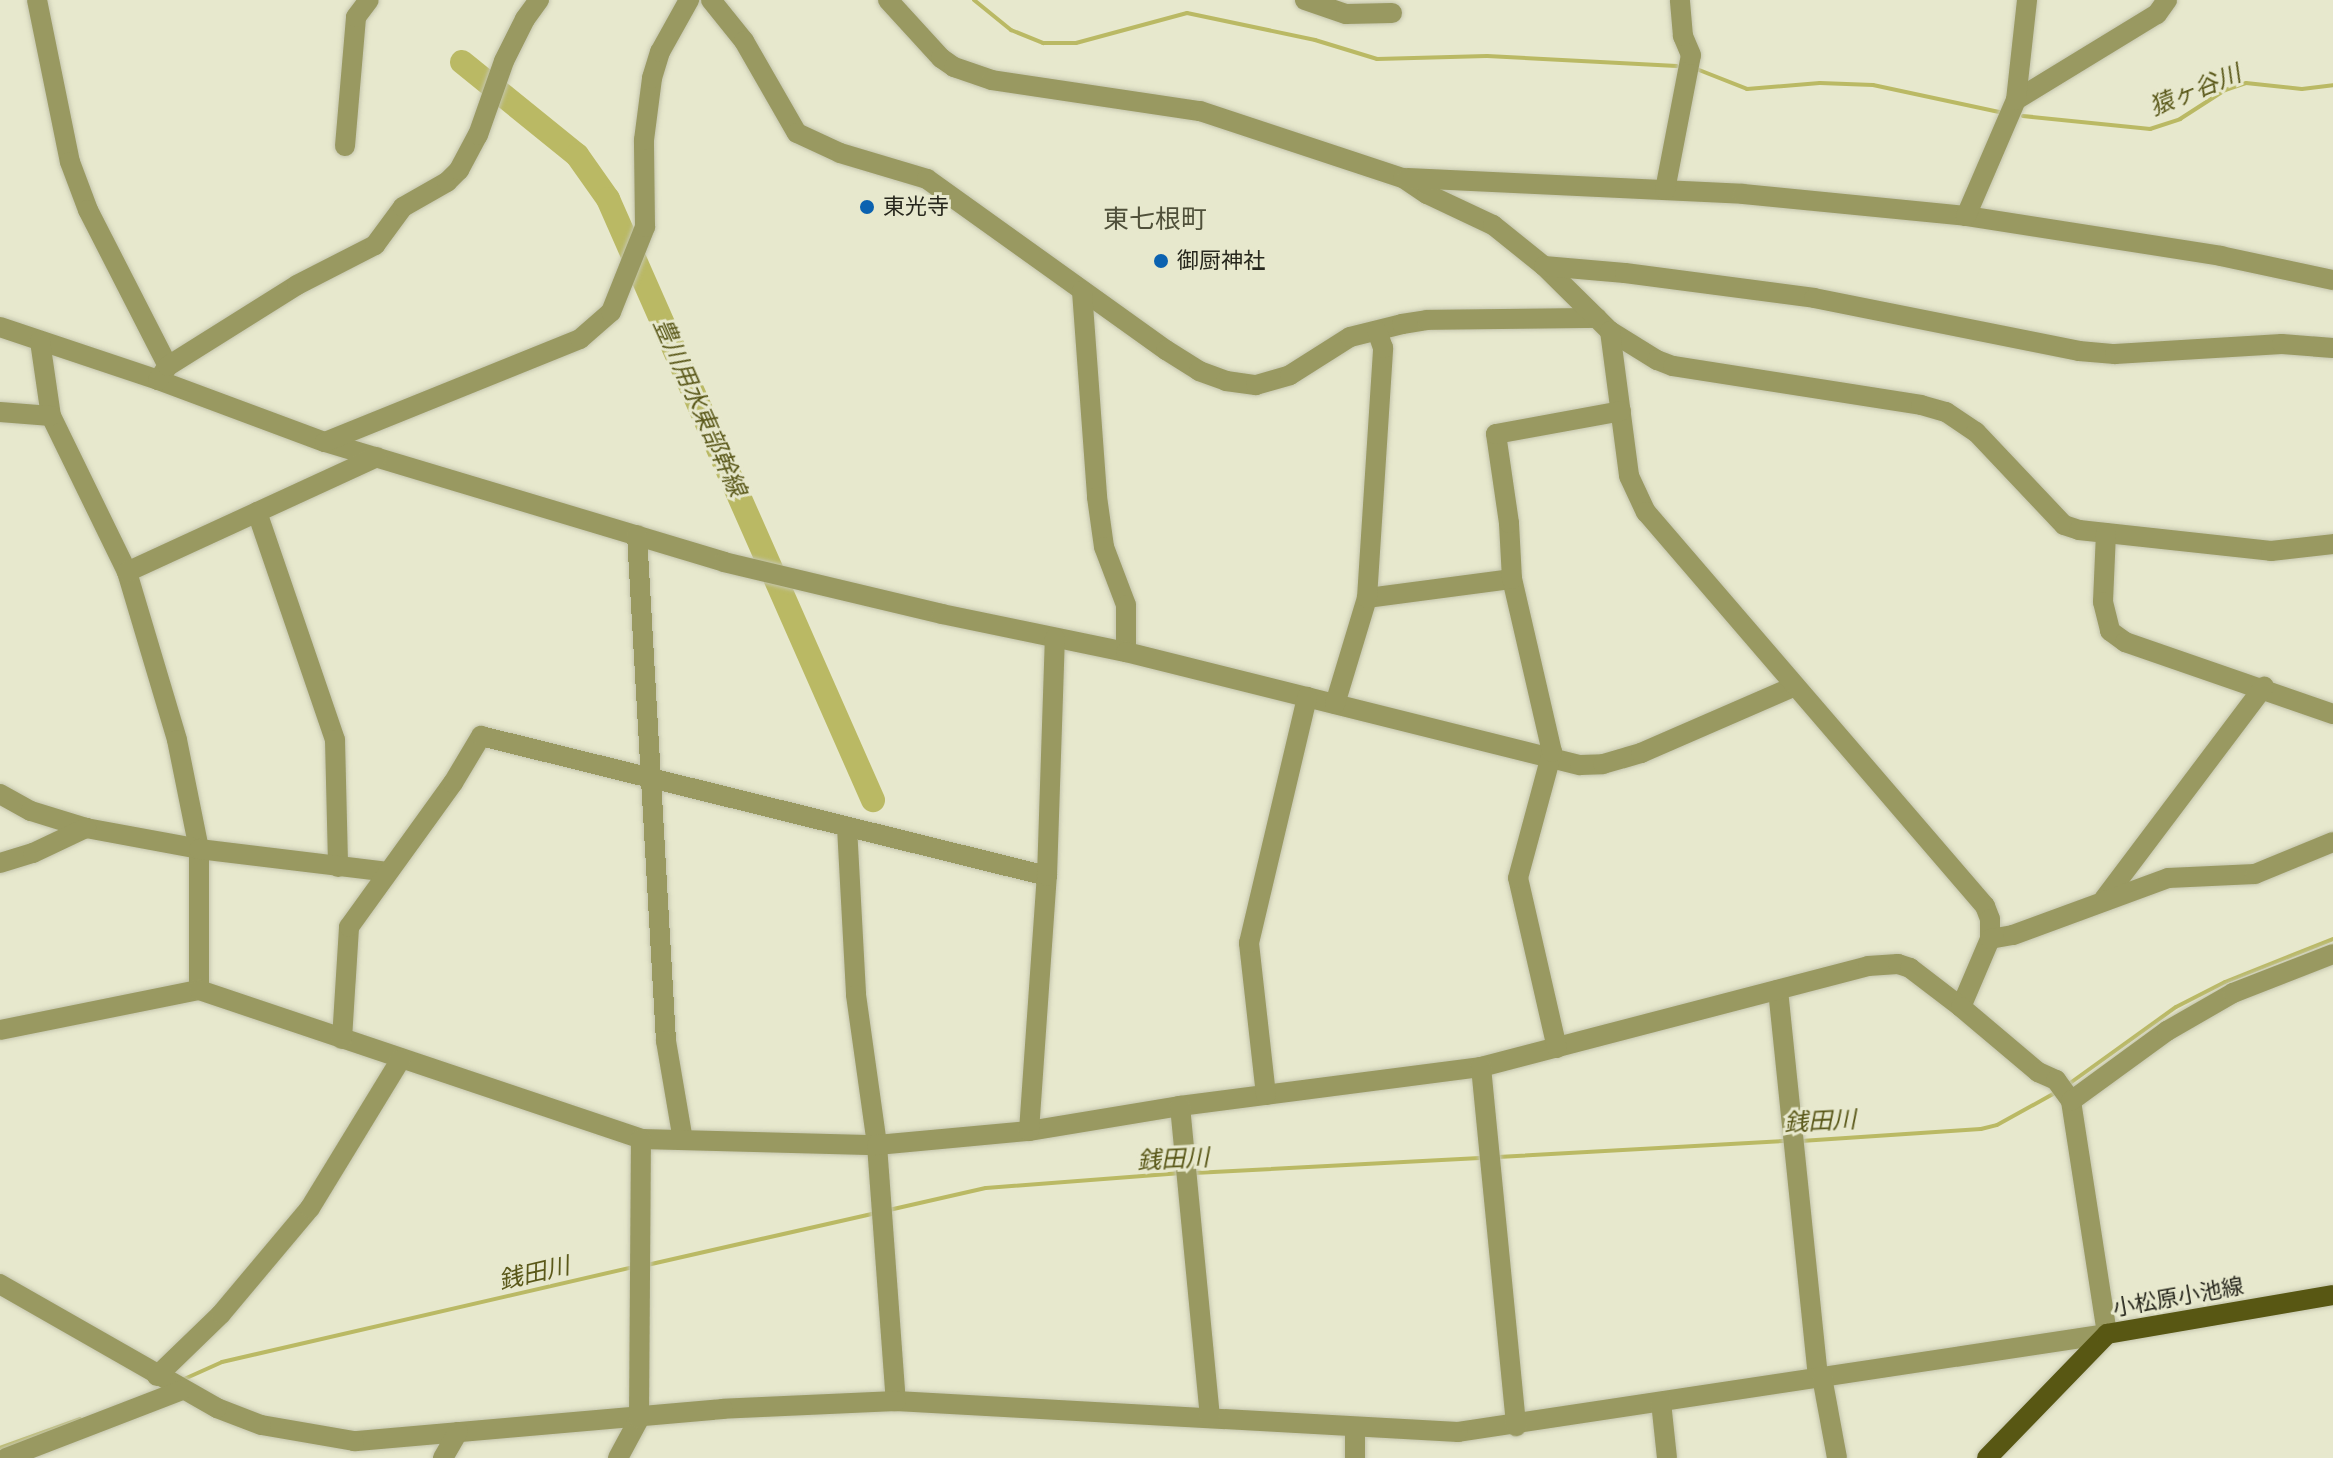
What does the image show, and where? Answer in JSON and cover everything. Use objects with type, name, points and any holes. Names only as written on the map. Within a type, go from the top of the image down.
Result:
[{"type":"main road","name":"小松原小池線","points":[[1990,1457],[2107,1334],[2333,1295]]},
{"type":"street","points":[[37,0],[70,162],[88,210],[163,373]]},
{"type":"street","points":[[345,146],[356,17],[369,0]]},
{"type":"street","points":[[163,373],[297,285],[375,245],[403,207],[447,182],[459,170],[478,135],[498,76],[525,19],[539,0]]},
{"type":"street","points":[[325,442],[580,339],[611,312],[645,227],[644,140],[652,78],[660,52],[689,0]]},
{"type":"street","points":[[711,0],[744,41],[797,133],[840,153],[927,179],[1199,371],[1226,381],[1256,385],[1290,375],[1350,337],[1427,320],[1604,325]]},
{"type":"street","points":[[888,0],[941,58],[980,76],[1200,111],[1403,178],[1427,194],[1493,225],[1544,266],[1604,325],[1645,354],[1673,366],[1921,405],[1946,412],[1976,432],[2057,520],[2079,530],[2271,551],[2333,544]]},
{"type":"street","points":[[1305,0],[1346,14],[1392,13]]},
{"type":"street","points":[[1665,190],[1691,55],[1683,36],[1680,0]]},
{"type":"street","points":[[1966,216],[2016,100],[2027,0]]},
{"type":"street","points":[[2016,100],[2157,14],[2167,0]]},
{"type":"street","points":[[1403,178],[1743,194],[1966,216],[2206,254],[2333,280]]},
{"type":"street","points":[[1544,266],[1625,273],[1814,298],[2079,351],[2115,354],[2291,344],[2333,348]]},
{"type":"street","points":[[1082,291],[1081,314],[1097,497],[1104,547],[1126,605],[1126,652]]},
{"type":"street","points":[[1604,325],[1621,411],[1629,476],[1646,512],[1985,906],[1990,919],[1990,939],[1961,1007]]},
{"type":"street","points":[[0,327],[40,341],[163,373],[325,442],[724,562],[1126,652],[1580,765],[1603,764],[1641,753],[1795,686]]},
{"type":"street","points":[[1335,704],[1367,598],[1383,348],[1377,331]]},
{"type":"street","points":[[40,341],[51,416],[127,572],[177,740],[199,849],[199,990]]},
{"type":"street","points":[[1557,1048],[1518,878],[1551,758],[1512,579],[1509,523],[1496,434],[1621,411]]},
{"type":"street","points":[[0,412],[51,416]]},
{"type":"street","points":[[127,572],[377,457]]},
{"type":"street","points":[[257,512],[335,740],[338,867]]},
{"type":"street","points":[[2106,533],[2103,602],[2110,631],[2125,642],[2264,687],[2333,714]]},
{"type":"street","points":[[637,535],[666,1041],[683,1140]]},
{"type":"street","points":[[1367,598],[1512,579]]},
{"type":"street","points":[[1029,1131],[1047,876],[1055,638]]},
{"type":"street","points":[[2104,899],[2264,687]]},
{"type":"street","points":[[1266,1095],[1249,943],[1307,697]]},
{"type":"street","points":[[342,1039],[349,927],[453,783],[481,736],[1047,876]]},
{"type":"street","points":[[0,794],[31,811],[86,828],[199,849],[388,872]]},
{"type":"street","points":[[847,827],[856,995],[877,1145],[896,1401]]},
{"type":"street","points":[[0,863],[33,853],[86,828]]},
{"type":"street","points":[[1990,939],[2013,935],[2168,878],[2255,874],[2333,842]]},
{"type":"street","points":[[2071,1101],[2167,1031],[2233,993],[2333,954]]},
{"type":"street","points":[[0,1030],[199,990],[641,1139],[877,1145],[1029,1131],[1180,1106],[1481,1067],[1868,966],[1898,964],[1910,968],[1961,1007],[2038,1072],[2056,1080],[2071,1101],[2107,1334],[1516,1426],[1458,1432],[896,1401],[723,1409],[639,1419],[354,1441],[261,1425],[179,1388],[0,1284]]},
{"type":"street","points":[[1778,990],[1820,1377],[1837,1458]]},
{"type":"street","points":[[157,1376],[256,1276],[310,1208],[401,1059]]},
{"type":"street","points":[[1481,1067],[1516,1426]]},
{"type":"street","points":[[1180,1106],[1182,1154],[1210,1417]]},
{"type":"street","points":[[618,1458],[639,1419],[641,1139]]},
{"type":"street","points":[[6,1458],[179,1388]]},
{"type":"street","points":[[1661,1402],[1667,1458]]},
{"type":"street","points":[[1355,1427],[1355,1458]]},
{"type":"street","points":[[443,1458],[458,1432]]},
{"type":"waterway","points":[[974,0],[1011,30],[1043,43],[1076,43],[1187,13],[1315,40],[1377,59],[1487,56],[1677,66]]},
{"type":"waterway","name":"豊川用水東部幹線","points":[[462,62],[577,155],[608,199],[873,800]]},
{"type":"waterway","name":"猿ヶ谷川","points":[[1694,68],[1747,89],[1820,83],[1873,85],[1999,112]]},
{"type":"waterway","name":"猿ヶ谷川","points":[[2023,116],[2150,129],[2180,119],[2225,90],[2246,83],[2302,89],[2333,85]]},
{"type":"waterway","name":"銭田川","points":[[2066,1086],[2176,1007],[2225,982],[2333,939]]},
{"type":"waterway","name":"銭田川","points":[[1801,1141],[1981,1129],[1997,1125],[2055,1093]]},
{"type":"waterway","name":"銭田川","points":[[1498,1157],[1788,1141]]},
{"type":"waterway","name":"銭田川","points":[[1194,1173],[1485,1158]]},
{"type":"waterway","name":"銭田川","points":[[889,1210],[986,1188],[1181,1173]]},
{"type":"waterway","name":"銭田川","points":[[647,1265],[876,1213]]},
{"type":"waterway","name":"銭田川","points":[[182,1380],[222,1362],[635,1267]]},
{"type":"waterway","name":"銭田川","points":[[0,1448],[80,1419]]},
{"type":"place","name":"東光寺","points":[[867,207]]},
{"type":"place","name":"御厨神社","points":[[1161,261]]},
{"type":"district","name":"東七根町","points":[[1155,219]]}]
